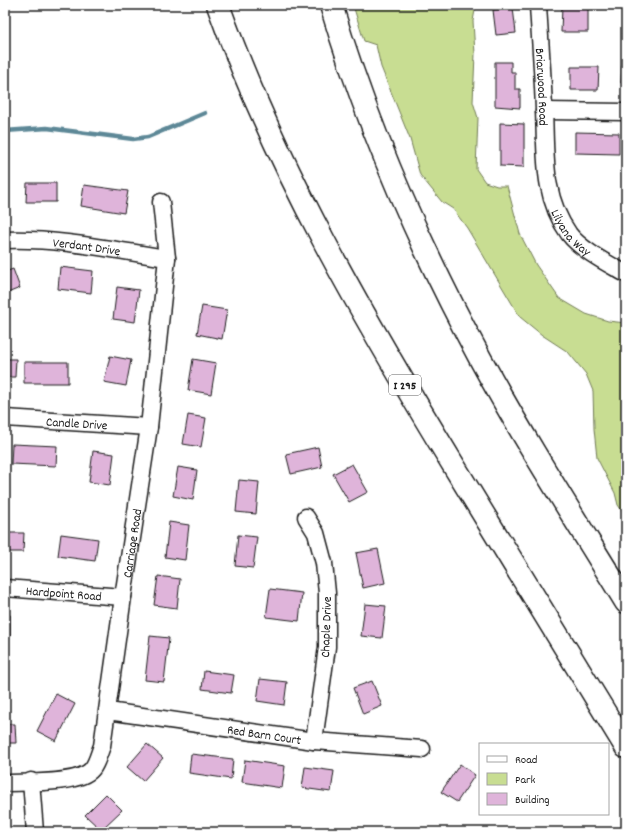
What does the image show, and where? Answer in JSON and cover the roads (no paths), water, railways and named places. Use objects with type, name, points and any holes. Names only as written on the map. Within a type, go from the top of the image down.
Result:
[{"type":"highway","name":"I 295","points":[[218,5],[243,68],[282,158],[308,212],[351,292],[412,396],[626,747]]},
{"type":"highway","points":[[331,5],[371,122],[399,191],[433,266],[481,360],[507,406],[626,602]]},
{"type":"street","name":"Briarwood Road","points":[[538,5],[546,169]]},
{"type":"street","points":[[544,111],[626,112]]},
{"type":"street","name":"Lilyana Way","points":[[546,169],[550,194],[557,215],[570,235],[590,252],[626,274]]},
{"type":"street","name":"Carriage Road","points":[[5,783],[59,781],[87,773],[92,768],[102,746],[149,427],[167,258],[161,202]]},
{"type":"street","name":"Verdant Drive","points":[[5,240],[26,239],[167,258]]},
{"type":"street","name":"Candle Drive","points":[[5,418],[149,427]]},
{"type":"street","name":"Chaple Drive","points":[[306,517],[316,533],[324,563],[327,594],[327,647],[314,741]]},
{"type":"street","name":"Hardpoint Road","points":[[5,588],[123,597]]},
{"type":"street","name":"Red Barn Court","points":[[108,711],[314,741],[422,749]]},
{"type":"street","points":[[31,781],[35,832]]},
{"type":"waterway","points":[[5,131],[47,128],[133,139],[148,137],[205,113]]}]
